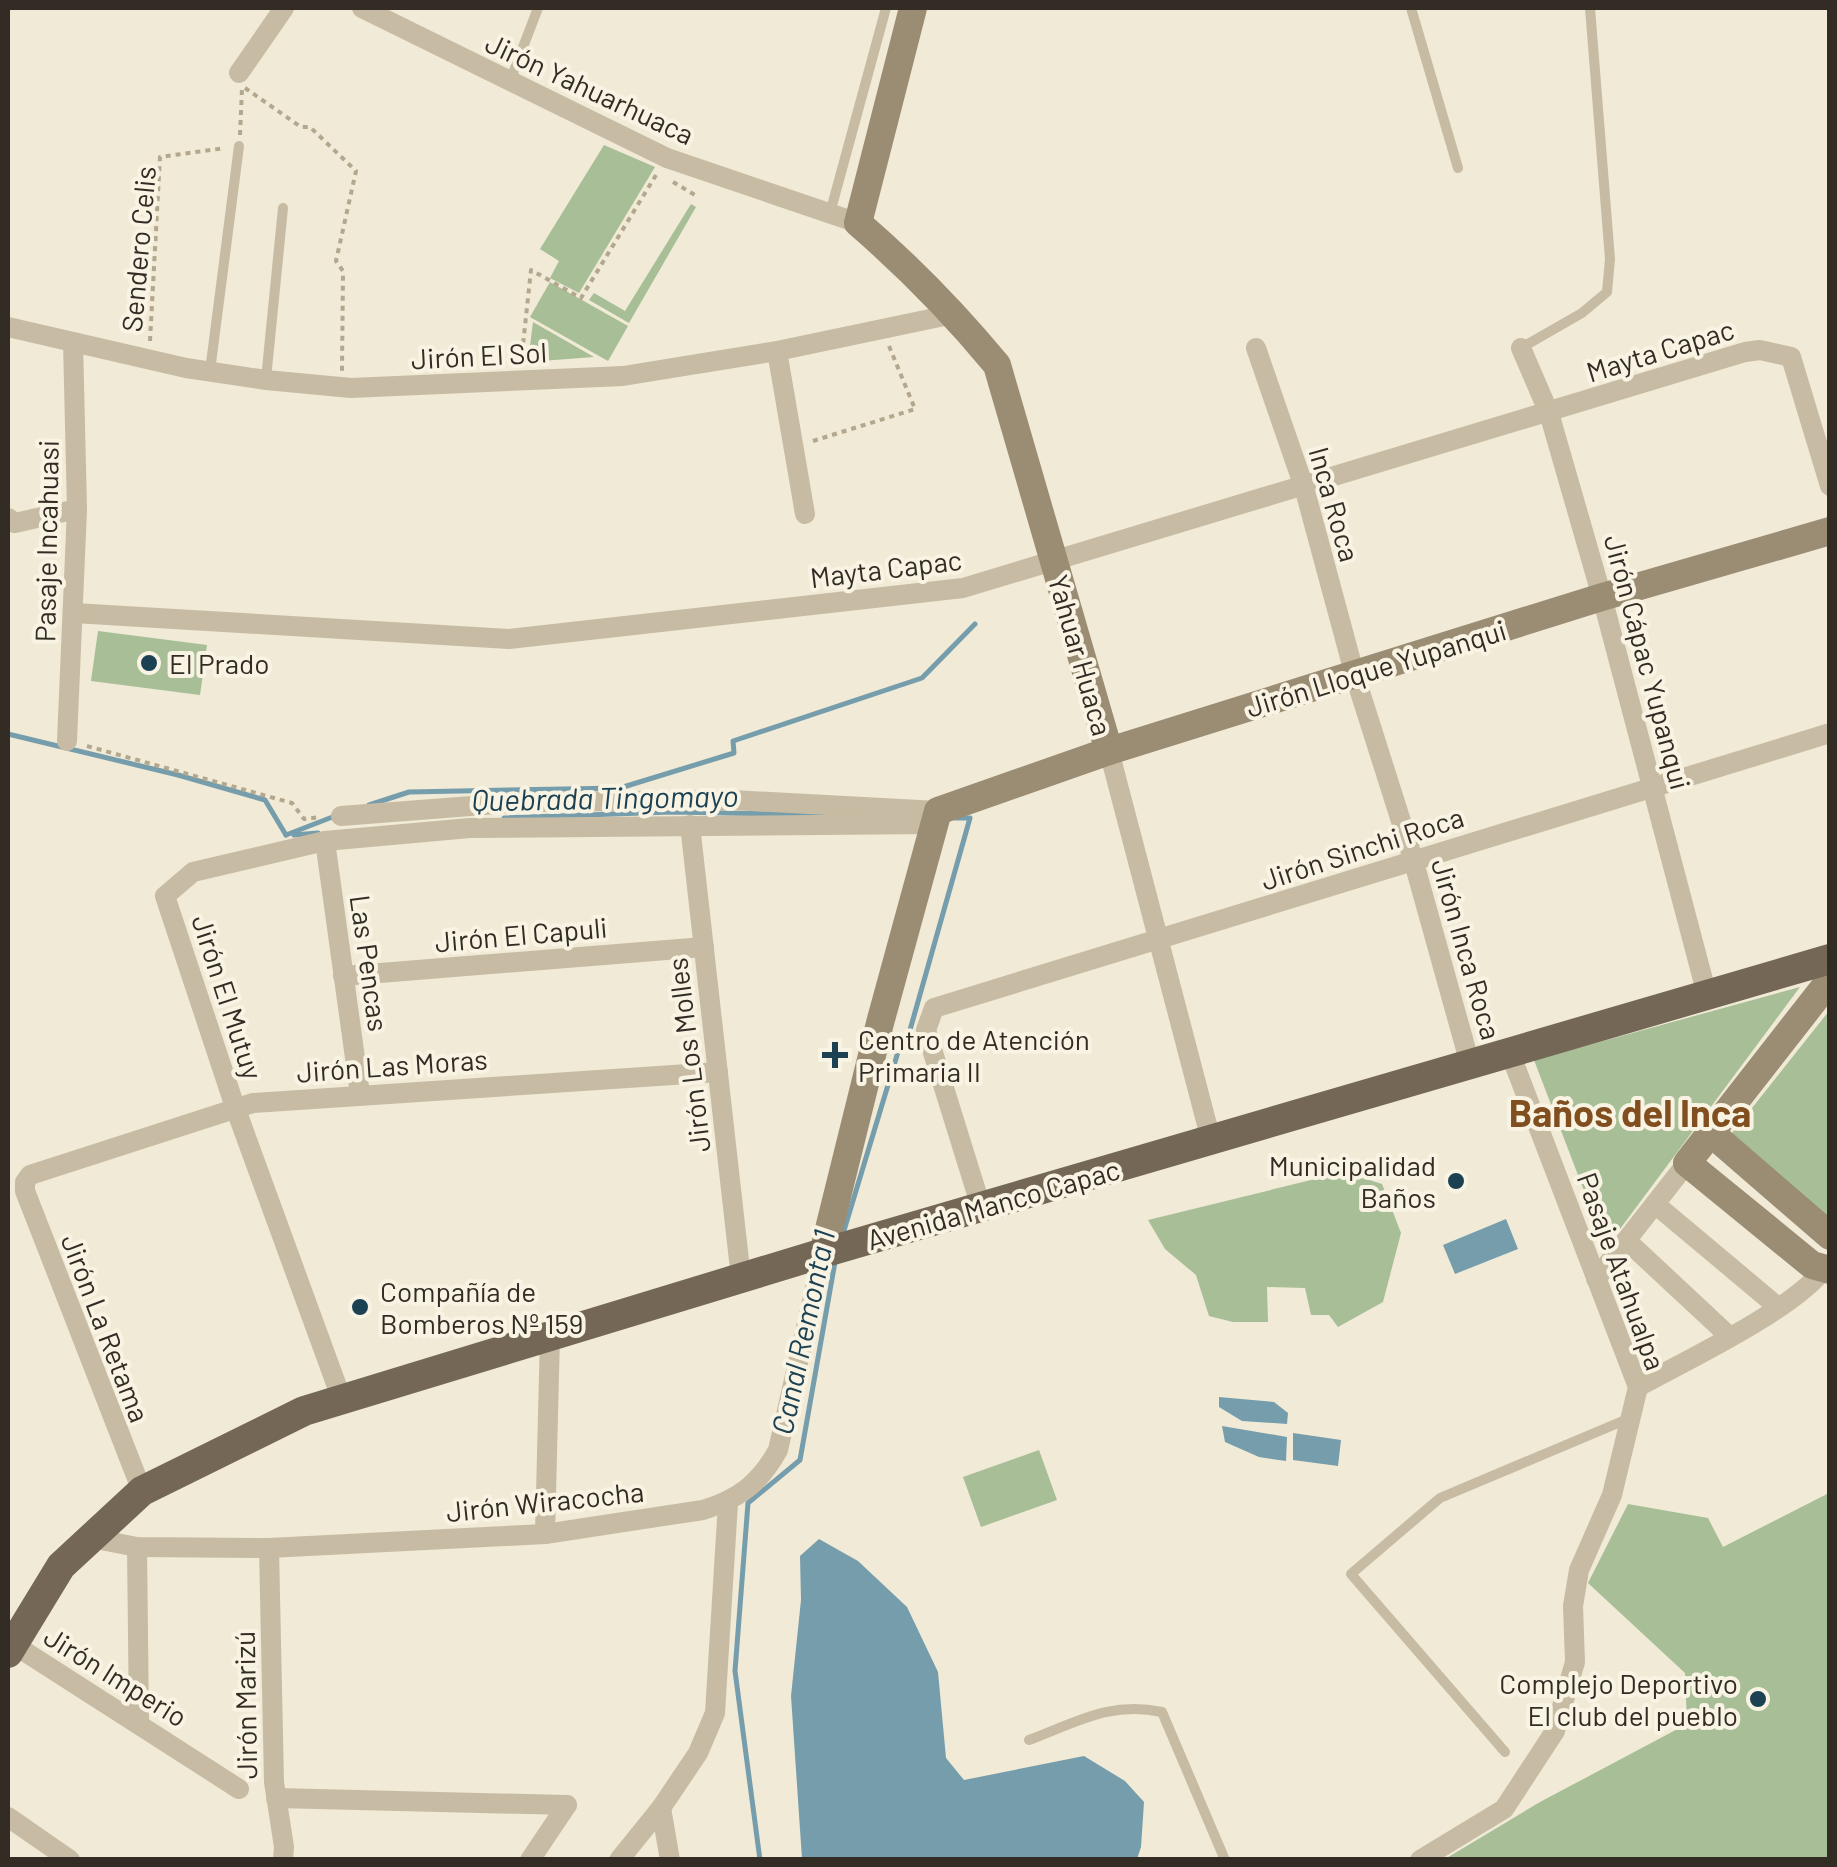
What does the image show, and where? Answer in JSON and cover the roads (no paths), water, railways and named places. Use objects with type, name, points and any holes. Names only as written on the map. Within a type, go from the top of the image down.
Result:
[{"type":"main road","name":"Avenida Manco Capac","points":[[10,1648],[61,1566],[142,1491],[304,1411],[834,1250],[1830,959]]},
{"type":"street","points":[[241,79],[284,8]]},
{"type":"street","name":"Jirón Yahuarhuaca","points":[[362,8],[666,158],[858,222]]},
{"type":"street","points":[[858,222],[912,8]]},
{"type":"street","name":"Yahuar Huaca","points":[[858,222],[954,314],[997,365],[1109,751],[1211,1140]]},
{"type":"street","name":"Jirón El Sol","points":[[8,327],[149,362],[266,380],[342,386],[431,386],[623,376],[778,351],[954,314]]},
{"type":"street","name":"Pasaje Incahuasi","points":[[67,741],[77,508],[73,342]]},
{"type":"street","name":"Inca Roca","points":[[1256,348],[1304,488],[1355,676]]},
{"type":"street","name":"Jirón Cápac Yupanqui","points":[[1521,348],[1548,412],[1602,597],[1708,995]]},
{"type":"street","name":"Mayta Capac","points":[[74,612],[509,639],[964,588],[1760,350],[1791,357],[1830,486]]},
{"type":"street","points":[[778,351],[805,514]]},
{"type":"street","points":[[8,518],[15,523],[77,508]]},
{"type":"street","name":"Jirón Lloque Yupanqui","points":[[936,817],[1109,751],[1602,597],[1830,531]]},
{"type":"street","name":"Jirón Inca Roca","points":[[1355,676],[1414,859],[1470,1064]]},
{"type":"street","name":"Jirón Sinchi Roca","points":[[981,1207],[926,1030],[934,1008],[1830,733]]},
{"type":"street","points":[[341,816],[523,802],[732,800],[936,817],[834,1250]]},
{"type":"street","name":"Jirón El Mutuy","points":[[342,1400],[165,896],[193,872],[325,841],[470,828],[936,817]]},
{"type":"street","name":"Jirón Los Molles","points":[[690,825],[741,1278]]},
{"type":"street","name":"Las Pencas","points":[[325,841],[360,1094]]},
{"type":"street","name":"Jirón El Capuli","points":[[343,976],[704,947]]},
{"type":"street","points":[[1596,1279],[1830,980]]},
{"type":"street","name":"Pasaje Atahualpa","points":[[1420,1860],[1504,1809],[1555,1731],[1575,1662],[1573,1606],[1579,1570],[1612,1495],[1638,1387],[1510,1052]]},
{"type":"street","name":"Jirón Las Moras","points":[[24,1182],[38,1170],[236,1107],[360,1094],[718,1072]]},
{"type":"street","points":[[1711,1133],[1830,1236]]},
{"type":"street","points":[[1638,1387],[1778,1306],[1827,1270],[1812,1264],[1688,1162]]},
{"type":"street","name":"Jirón La Retama","points":[[24,1182],[142,1491]]},
{"type":"street","points":[[1654,1204],[1778,1306]]},
{"type":"street","points":[[1626,1240],[1728,1336]]},
{"type":"street","name":"Jirón Wiracocha","points":[[91,1538],[136,1547],[270,1548],[545,1534],[704,1510],[728,1502],[751,1488],[778,1450],[834,1250]]},
{"type":"street","points":[[545,1534],[550,1336]]},
{"type":"street","points":[[619,1860],[698,1753],[715,1713],[728,1502]]},
{"type":"street","points":[[136,1547],[140,1722]]},
{"type":"street","name":"Jirón Marizú","points":[[270,1548],[276,1798],[282,1860]]},
{"type":"street","name":"Jirón Imperio","points":[[10,1648],[140,1722],[239,1788]]},
{"type":"street","points":[[276,1798],[567,1805],[530,1860]]},
{"type":"street","points":[[661,1808],[670,1860]]},
{"type":"street","points":[[8,1817],[70,1860]]},
{"type":"lane","points":[[510,82],[538,8]]},
{"type":"lane","points":[[830,213],[886,8]]},
{"type":"lane","points":[[1411,8],[1458,168]]},
{"type":"lane","points":[[1521,348],[1582,312],[1607,292],[1610,259],[1590,8]]},
{"type":"lane","points":[[210,372],[239,146]]},
{"type":"lane","points":[[266,380],[283,208]]},
{"type":"lane","points":[[1505,1752],[1351,1574],[1440,1498],[1631,1417]]},
{"type":"lane","points":[[1030,1740],[1116,1708],[1162,1712],[1225,1860]]},
{"type":"water","points":[[1506,1219],[1518,1249],[1455,1274],[1443,1245]]},
{"type":"water","points":[[1219,1397],[1274,1402],[1288,1413],[1287,1424],[1242,1421],[1219,1407]]},
{"type":"water","points":[[1222,1426],[1287,1437],[1286,1461],[1259,1457],[1225,1442]]},
{"type":"water","points":[[1293,1433],[1341,1440],[1338,1466],[1293,1460]]},
{"type":"water","points":[[819,1539],[858,1561],[907,1607],[938,1672],[946,1758],[964,1780],[1084,1756],[1125,1781],[1144,1802],[1137,1859],[802,1859],[791,1696],[801,1600],[800,1556]]},
{"type":"waterway","points":[[369,805],[409,792],[620,788],[734,753],[733,741],[922,678],[975,624]]},
{"type":"waterway","points":[[8,734],[265,800],[286,835]]},
{"type":"waterway","name":"Quebrada Tingomayo","points":[[504,818],[671,812],[823,815]]},
{"type":"waterway","points":[[286,835],[335,816]]},
{"type":"waterway","name":"Quebrada Tingomayo","points":[[842,1237],[898,1052],[908,1037],[970,818],[955,818]]},
{"type":"waterway","name":"Quebrada Tingomayo","points":[[294,835],[318,833]]},
{"type":"waterway","name":"Canal Remonta 1","points":[[760,1860],[735,1671],[748,1503],[800,1460],[835,1262]]},
{"type":"place","name":"El Prado","points":[[149,663]]},
{"type":"place","name":"Centro de Atención Primaria II","points":[[835,1055]]},
{"type":"place","name":"Municipalidad Baños","points":[[1456,1181]]},
{"type":"place","name":"Compañía de Bomberos Nº 159","points":[[360,1307]]},
{"type":"place","name":"Complejo Deportivo El club del pueblo","points":[[1758,1699]]},
{"type":"district","name":"Baños del Inca","points":[[1630,1112]]}]
